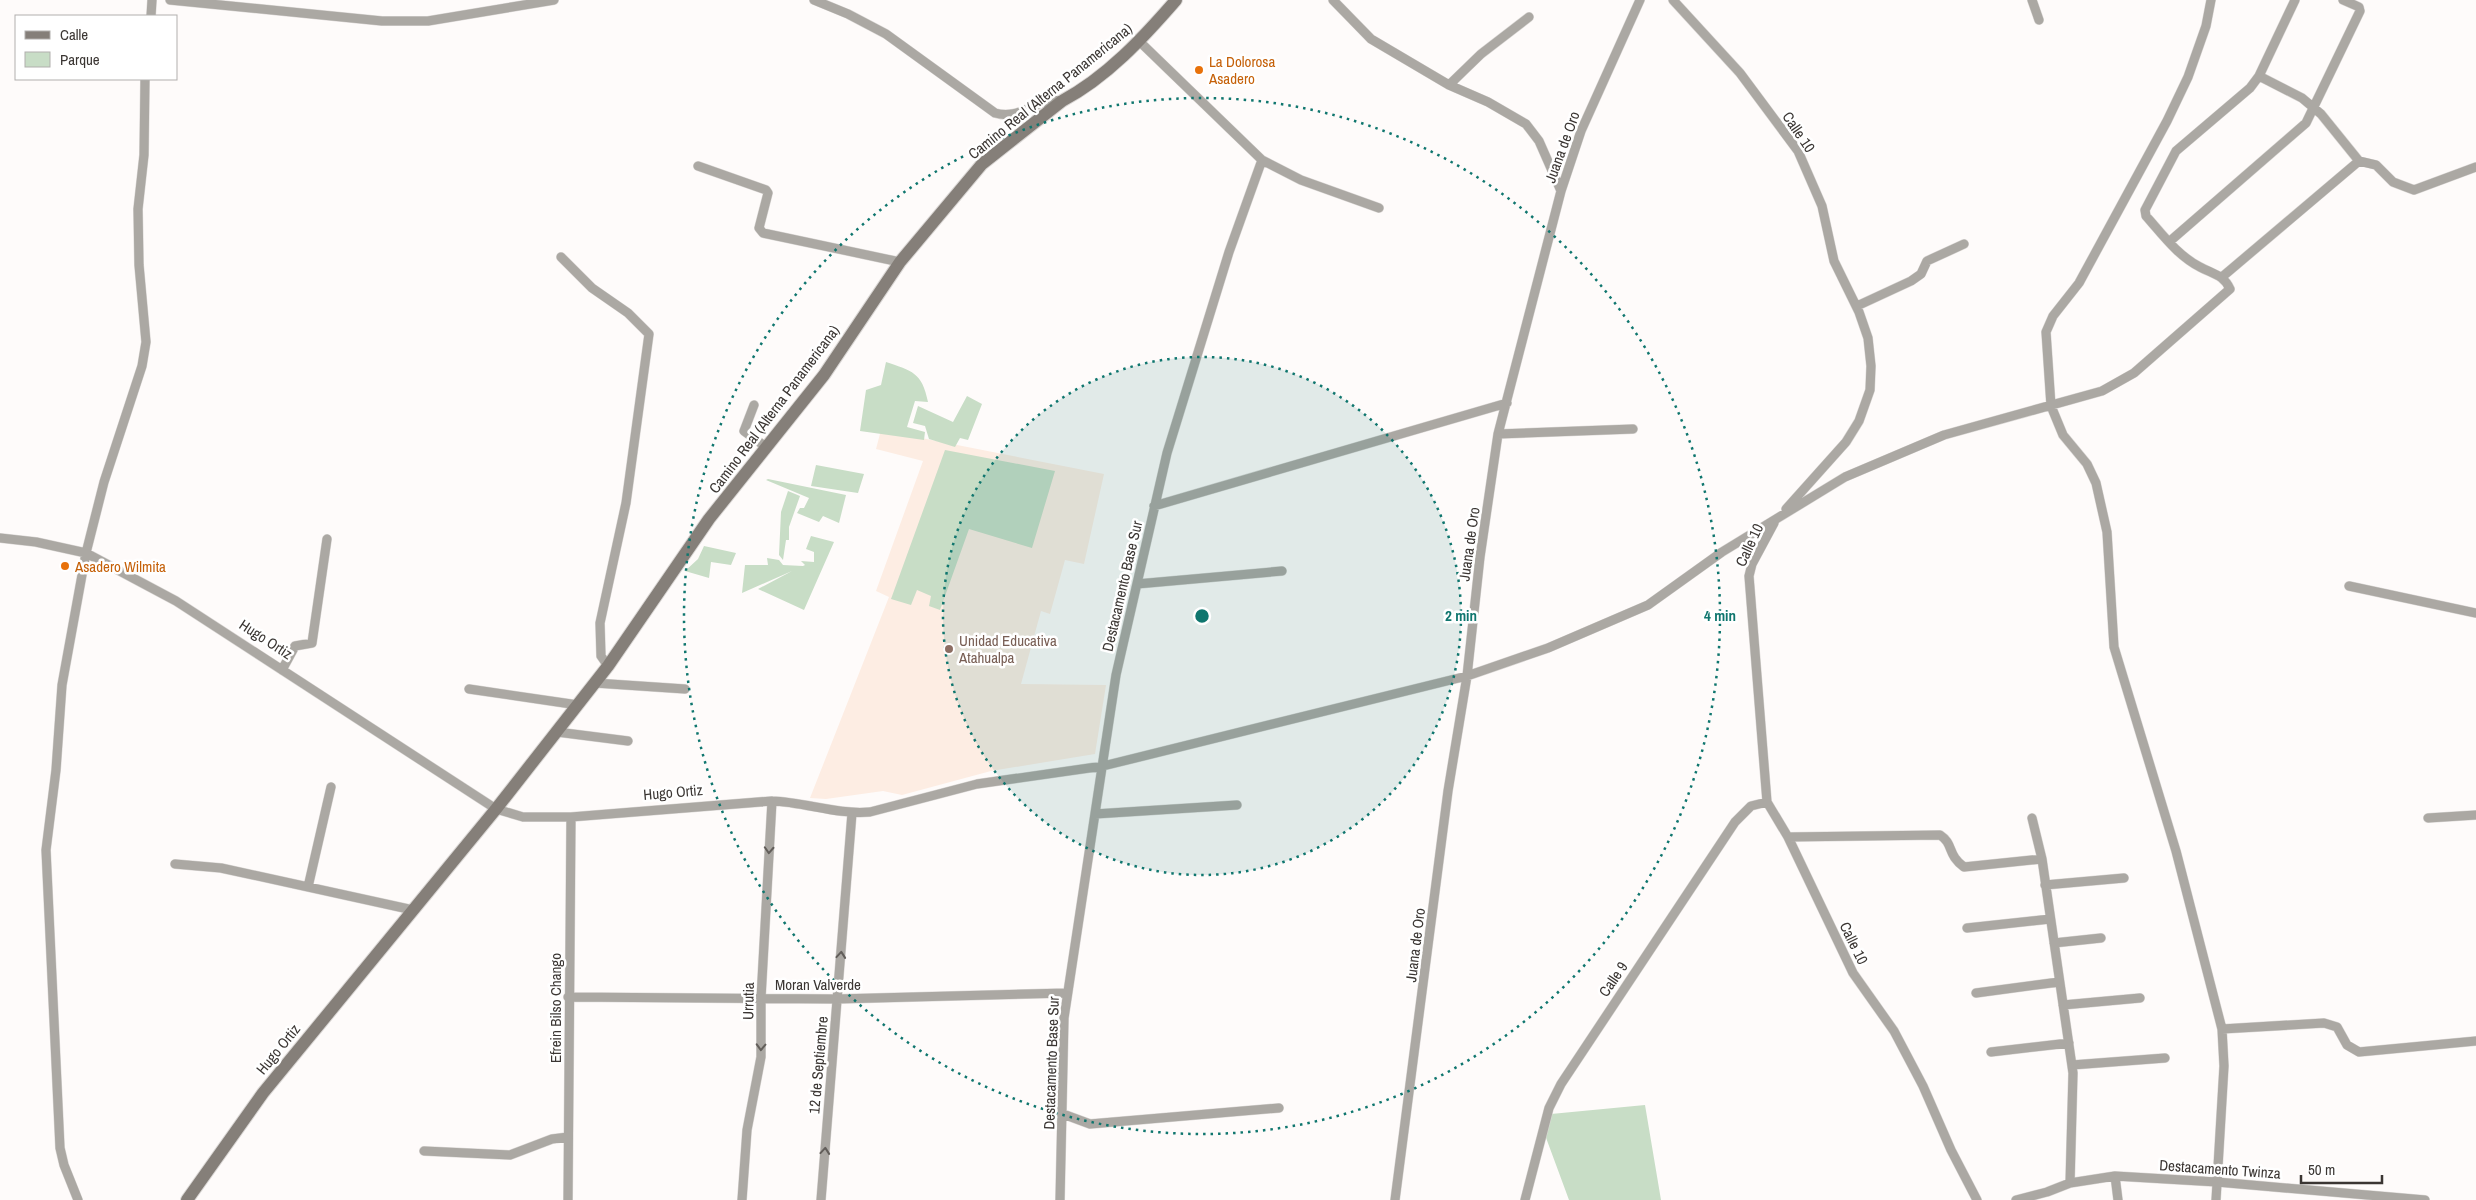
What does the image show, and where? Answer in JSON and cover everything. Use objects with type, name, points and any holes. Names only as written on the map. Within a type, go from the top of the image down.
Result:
[{"type":"street","points":[[151,15],[152,0]]},
{"type":"street","points":[[170,0],[391,21],[428,21],[554,0]]},
{"type":"street","points":[[814,0],[848,14],[886,34],[995,114],[1006,117],[1046,102],[1062,101]]},
{"type":"street","name":"Camino Real (Alterna Panamericana)","points":[[496,809],[608,666],[709,519],[824,375],[900,262],[982,164],[1062,101],[1077,94],[1140,42],[1176,0]]},
{"type":"street","points":[[1333,0],[1371,39],[1449,85],[1488,102],[1526,124],[1539,141],[1561,191]]},
{"type":"street","name":"Juana de Oro","points":[[1395,1200],[1448,791],[1467,676],[1498,434],[1561,191],[1581,131],[1640,0]]},
{"type":"street","name":"Calle 10","points":[[1672,0],[1740,73],[1798,151],[1822,206],[1834,261],[1856,306],[1868,338],[1871,366],[1866,407],[1846,442],[1775,521],[1752,564],[1749,576],[1767,802],[1788,837],[1853,973],[1898,1039],[1923,1086],[1953,1156],[1977,1200]]},
{"type":"street","points":[[2032,0],[2039,20]]},
{"type":"street","points":[[2211,0],[2206,26],[2188,77],[2167,121],[2078,283],[2048,323],[2046,332],[2051,406],[2063,435],[2087,464],[2096,483],[2108,532],[2114,647],[2176,851],[2222,1029],[2224,1066],[2216,1200]]},
{"type":"street","points":[[2295,0],[2259,76],[2250,88],[2176,151],[2145,210],[2146,216],[2169,242],[2198,266],[2222,277],[2359,160]]},
{"type":"street","points":[[2169,242],[2306,123],[2360,11],[2343,0]]},
{"type":"street","points":[[1449,85],[1481,54],[1529,17]]},
{"type":"street","points":[[1140,42],[1262,160],[1301,180],[1379,208]]},
{"type":"street","points":[[2259,76],[2302,98],[2359,160],[2376,165],[2393,182],[2414,190],[2476,167]]},
{"type":"street","points":[[78,1200],[64,1165],[60,1148],[46,850],[56,770],[62,686],[86,553],[104,482],[142,366],[146,342],[139,265],[138,209],[144,154],[145,80]]},
{"type":"street","name":"Destacamento Base Sur","points":[[1060,1200],[1064,1018],[1116,675],[1167,453],[1229,252],[1262,160]]},
{"type":"street","points":[[698,166],[766,190],[768,193],[758,228],[763,233],[900,262]]},
{"type":"street","points":[[1856,306],[1922,274],[1927,261],[1964,244]]},
{"type":"street","points":[[560,257],[592,288],[628,312],[649,334],[626,503],[600,623],[600,656],[608,666]]},
{"type":"street","name":"Hugo Ortiz","points":[[0,538],[36,542],[86,553],[176,601],[496,809],[524,817],[571,817],[772,801],[852,814],[870,812],[977,784],[1103,766],[1467,676],[1548,648],[1648,605],[1722,552],[1845,477],[1935,439],[2102,391],[2134,373],[2230,289],[2222,277]]},
{"type":"street","points":[[1154,506],[1507,403]]},
{"type":"street","points":[[754,405],[744,431],[766,446]]},
{"type":"street","points":[[1498,434],[1633,429]]},
{"type":"street","points":[[282,670],[295,646],[312,643],[328,538]]},
{"type":"street","points":[[1137,584],[1282,570]]},
{"type":"street","points":[[2349,586],[2476,613]]},
{"type":"street","points":[[595,683],[686,689]]},
{"type":"street","points":[[469,689],[578,705]]},
{"type":"street","points":[[557,732],[628,741]]},
{"type":"street","points":[[308,887],[331,787]]},
{"type":"street","name":"Urrutia","points":[[742,1200],[747,1130],[761,1057],[761,998],[772,801]]},
{"type":"street","name":"Calle 9","points":[[1525,1200],[1549,1108],[1561,1084],[1735,822],[1751,806],[1767,802]]},
{"type":"street","points":[[1095,814],[1237,805]]},
{"type":"street","name":"Hugo Ortiz","points":[[187,1200],[263,1093],[496,809]]},
{"type":"street","name":"12 de Septiembre","points":[[821,1200],[852,814]]},
{"type":"street","points":[[2428,818],[2476,815]]},
{"type":"street","name":"Efrein Bilso Chango","points":[[568,1200],[568,997],[571,817]]},
{"type":"street","points":[[2032,818],[2042,859],[2072,1065],[2070,1183]]},
{"type":"street","points":[[1788,837],[1940,835],[1950,844],[1951,854],[1955,861],[1964,867],[2042,859]]},
{"type":"street","points":[[175,864],[220,868],[412,910]]},
{"type":"street","points":[[2045,885],[2124,878]]},
{"type":"street","points":[[1967,928],[2050,918]]},
{"type":"street","points":[[2054,943],[2101,938]]},
{"type":"street","points":[[1976,993],[2059,982]]},
{"type":"street","name":"Moran Valverde","points":[[568,997],[838,999],[1067,993]]},
{"type":"street","points":[[2063,1005],[2140,998]]},
{"type":"street","points":[[2222,1029],[2331,1024],[2338,1027],[2347,1045],[2359,1052],[2476,1041]]},
{"type":"street","points":[[1991,1052],[2069,1043]]},
{"type":"street","points":[[2072,1065],[2165,1058]]},
{"type":"street","points":[[1063,1114],[1090,1124],[1279,1108]]},
{"type":"street","points":[[424,1152],[510,1155],[552,1139],[568,1137]]},
{"type":"street","points":[[2115,1176],[2118,1200]]},
{"type":"street","name":"Destacamento Twinza","points":[[2016,1200],[2047,1192],[2070,1183],[2115,1176],[2217,1182],[2425,1200]]},
{"type":"shaded area","name":"Unidad Educativa Atahualpa","points":[[881,430],[1104,474],[1084,564],[1065,560],[1050,614],[1041,611],[1021,684],[1106,685],[1095,754],[991,771],[902,795],[883,791],[826,799],[810,798],[889,597],[876,591],[923,461],[876,449]]},
{"type":"green space","points":[[886,362],[909,371],[923,384],[928,402],[915,401],[907,427],[925,432],[924,440],[860,431],[866,390],[881,385]]},
{"type":"green space","points":[[967,396],[982,404],[968,440],[960,438],[955,447],[929,439],[925,426],[913,423],[918,406],[953,422]]},
{"type":"green space","points":[[945,450],[1055,471],[1032,548],[969,529],[940,610],[929,606],[931,596],[917,590],[911,605],[891,599]]},
{"type":"green space","points":[[816,465],[864,474],[858,493],[811,486]]},
{"type":"green space","points":[[766,480],[846,495],[839,523],[823,516],[819,522],[797,513],[800,508],[804,508],[809,498]]},
{"type":"green space","points":[[788,491],[800,496],[789,527],[789,540],[786,540],[783,560],[779,555],[781,512]]},
{"type":"green space","points":[[811,536],[834,542],[804,610],[758,589],[792,571],[742,593],[745,565],[768,565],[767,558],[779,560],[783,565],[803,566],[805,565],[801,561],[814,562],[814,552],[806,549]]},
{"type":"green space","points":[[704,546],[736,553],[731,565],[711,562],[709,578],[685,571],[698,559]]},
{"type":"green space","points":[[1645,1105],[1661,1200],[1569,1200],[1545,1135],[1551,1114]]},
{"type":"place","name":"La Dolorosa Asadero","points":[[1199,70]]},
{"type":"place","name":"Asadero Wilmita","points":[[65,566]]},
{"type":"place","name":"Unidad Educativa Atahualpa","points":[[949,649]]}]
